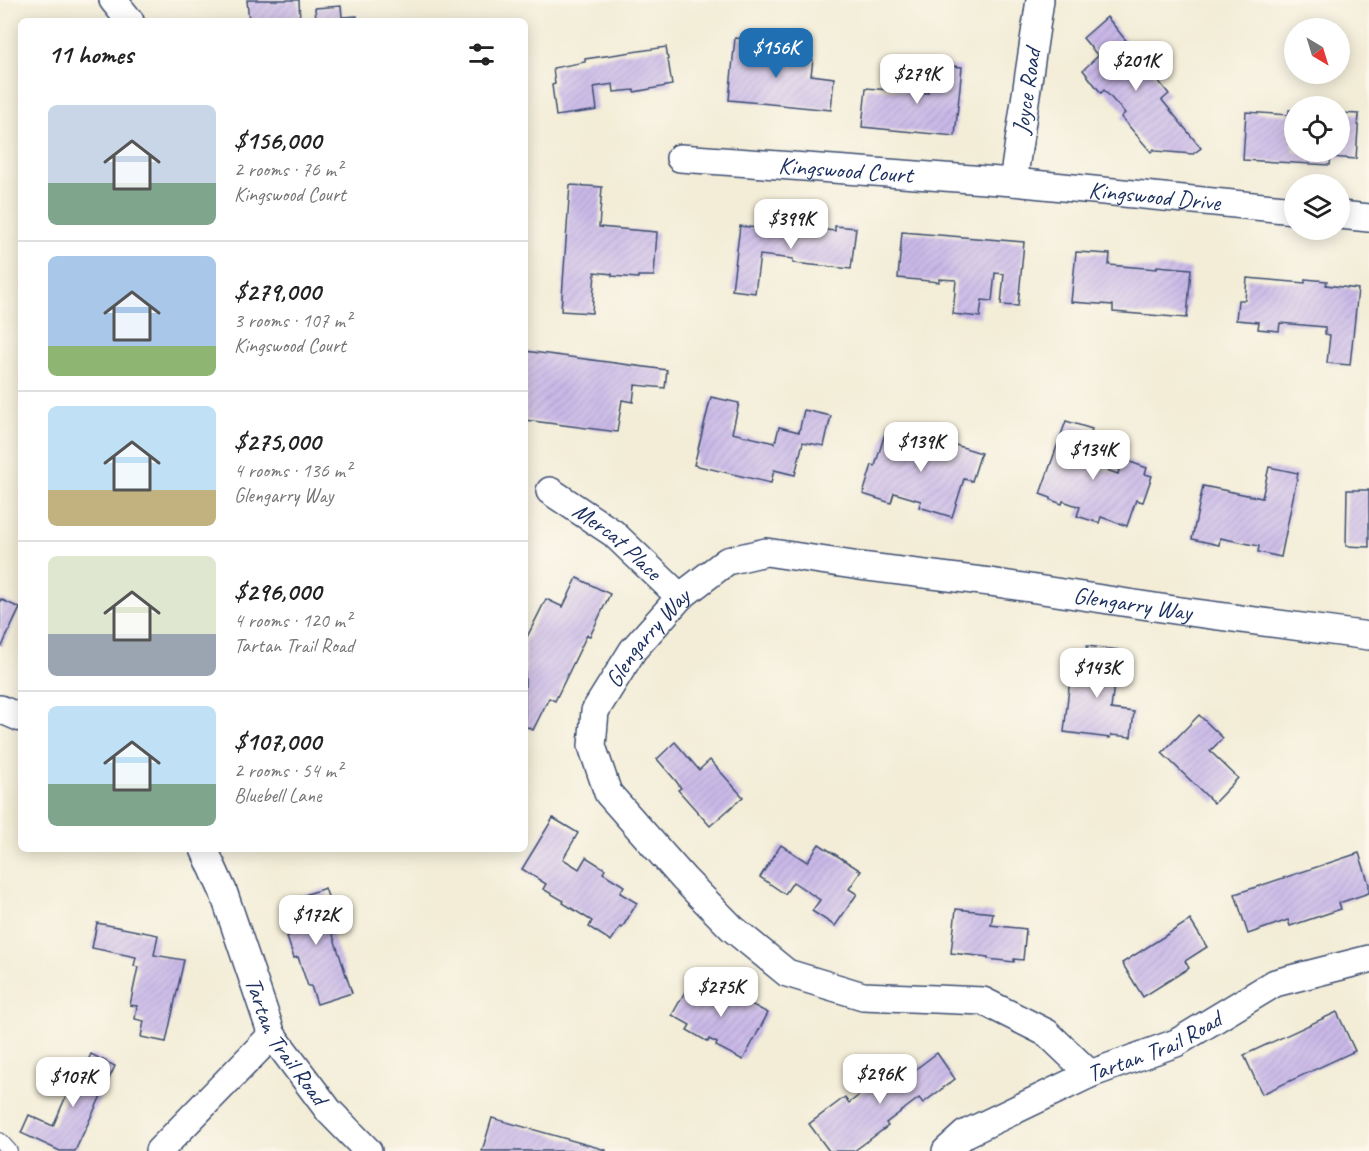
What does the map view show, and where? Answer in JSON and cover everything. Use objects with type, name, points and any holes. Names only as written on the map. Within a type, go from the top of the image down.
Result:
[{"type":"street","points":[[113,0],[128,18]]},
{"type":"street","name":"Joyce Road","points":[[1013,182],[1040,0]]},
{"type":"street","name":"Kingswood Court","points":[[680,158],[1013,182]]},
{"type":"street","name":"Kingswood Drive","points":[[1013,182],[1284,209]]},
{"type":"street","points":[[1350,216],[1369,218]]},
{"type":"street","name":"Mercat Place","points":[[550,491],[613,533],[680,597]]},
{"type":"street","name":"Glengarry Way","points":[[1090,1074],[1047,1033],[983,1001],[863,996],[787,973],[732,928],[684,879],[608,793],[592,746],[595,711],[633,651],[680,597],[727,561],[766,552],[1369,636]]},
{"type":"street","points":[[0,709],[18,717]]},
{"type":"street","name":"Tartan Trail Road","points":[[205,852],[223,891],[272,1035],[329,1111],[368,1151]]},
{"type":"street","name":"Tartan Trail Road","points":[[946,1151],[965,1134],[1090,1074],[1176,1043],[1275,983],[1369,959]]},
{"type":"street","points":[[159,1151],[272,1035]]},
{"type":"lane","points":[[0,1140],[10,1151]]},
{"type":"building","points":[[247,0],[299,0],[300,18],[249,18]]},
{"type":"building","points":[[341,6],[342,17],[357,16],[357,18],[316,18],[315,8]]},
{"type":"building","points":[[1107,17],[1154,71],[1152,73],[1169,94],[1162,100],[1201,148],[1193,154],[1154,149],[1151,152],[1121,117],[1125,113],[1104,90],[1101,93],[1083,70],[1098,56],[1083,38]]},
{"type":"building","points":[[735,38],[766,41],[765,55],[813,60],[811,75],[834,78],[831,110],[729,100]]},
{"type":"building","points":[[666,47],[672,85],[634,92],[634,90],[614,92],[613,84],[594,87],[597,110],[556,116],[552,85],[555,84],[553,68],[585,62],[585,59]]},
{"type":"building","points":[[931,64],[962,67],[955,136],[862,127],[866,88],[928,93]]},
{"type":"building","points":[[1246,112],[1284,115],[1284,162],[1330,162],[1330,165],[1243,160]]},
{"type":"building","points":[[1350,114],[1359,114],[1356,159],[1350,159]]},
{"type":"building","points":[[570,185],[602,187],[599,227],[657,232],[654,276],[638,276],[638,278],[595,272],[592,313],[561,311]]},
{"type":"building","points":[[797,222],[818,224],[817,229],[835,231],[835,226],[856,228],[851,269],[793,263],[793,259],[760,255],[755,293],[732,290],[740,226],[775,230],[775,226],[796,229]]},
{"type":"building","points":[[902,232],[1024,242],[1018,306],[1001,305],[1004,274],[995,273],[992,301],[982,300],[980,317],[953,314],[956,280],[939,279],[939,282],[898,278]]},
{"type":"building","points":[[1076,252],[1110,254],[1109,265],[1191,269],[1187,318],[1113,312],[1113,305],[1071,302]]},
{"type":"building","points":[[1247,278],[1305,283],[1305,279],[1327,281],[1326,285],[1358,289],[1350,365],[1327,363],[1330,335],[1325,334],[1325,327],[1280,323],[1279,331],[1258,329],[1259,322],[1236,320],[1238,300],[1245,300]]},
{"type":"building","points":[[528,351],[667,370],[665,388],[635,385],[633,402],[622,400],[617,432],[528,420]]},
{"type":"building","points":[[711,397],[739,403],[732,433],[775,443],[779,427],[799,432],[804,410],[831,416],[824,446],[803,442],[795,475],[774,470],[771,483],[694,465]]},
{"type":"building","points":[[1066,421],[1092,429],[1081,461],[1118,474],[1122,459],[1147,468],[1145,474],[1152,476],[1143,502],[1136,500],[1127,526],[1101,517],[1099,523],[1077,516],[1080,507],[1063,501],[1062,504],[1040,494]]},
{"type":"building","points":[[886,430],[944,451],[946,442],[981,453],[972,481],[964,479],[952,517],[919,507],[921,501],[894,493],[891,503],[863,494],[872,465],[875,466]]},
{"type":"building","points":[[1269,467],[1298,473],[1281,557],[1258,552],[1259,546],[1220,538],[1219,545],[1192,539],[1203,486],[1262,498]]},
{"type":"building","points":[[1347,490],[1369,490],[1369,547],[1346,546]]},
{"type":"building","points":[[577,578],[610,594],[555,701],[549,698],[533,730],[528,728],[528,635],[546,599],[563,607]]},
{"type":"building","points":[[0,599],[18,607],[18,612],[0,646]]},
{"type":"building","points":[[1087,646],[1118,650],[1111,709],[1134,712],[1131,737],[1111,735],[1110,738],[1064,732],[1070,679],[1083,680]]},
{"type":"building","points":[[1199,715],[1223,738],[1210,751],[1238,778],[1214,803],[1162,753]]},
{"type":"building","points":[[675,742],[699,770],[710,760],[743,797],[710,826],[678,790],[681,788],[657,759]]},
{"type":"building","points":[[553,818],[578,833],[563,859],[579,869],[586,857],[605,869],[603,873],[624,886],[620,893],[637,903],[611,941],[589,927],[592,921],[543,889],[546,884],[522,869]]},
{"type":"building","points":[[819,844],[861,871],[849,889],[857,894],[835,926],[812,911],[820,900],[793,882],[785,894],[760,877],[781,845],[807,862]]},
{"type":"building","points":[[1359,853],[1369,884],[1369,893],[1339,903],[1341,909],[1290,926],[1288,920],[1248,934],[1235,894]]},
{"type":"building","points":[[325,888],[332,908],[325,911],[352,993],[317,1004],[298,957],[294,958],[287,937],[290,935],[281,907],[298,902],[296,898]]},
{"type":"building","points":[[956,909],[993,913],[991,925],[1026,929],[1023,960],[1014,959],[1014,962],[951,953]]},
{"type":"building","points":[[1190,920],[1207,947],[1185,961],[1189,968],[1143,997],[1122,963]]},
{"type":"building","points":[[97,923],[158,935],[154,955],[184,960],[166,1042],[141,1037],[144,1021],[135,1019],[137,1006],[130,1005],[138,967],[134,966],[136,957],[92,948]]},
{"type":"building","points":[[690,983],[719,998],[726,984],[746,994],[743,1000],[768,1013],[743,1060],[716,1046],[717,1043],[709,1039],[708,1042],[687,1030],[690,1025],[672,1015]]},
{"type":"building","points":[[1337,1012],[1355,1051],[1262,1094],[1244,1055]]},
{"type":"building","points":[[937,1053],[955,1079],[923,1103],[919,1098],[886,1123],[888,1126],[854,1151],[829,1151],[809,1124],[845,1097],[849,1103],[904,1061],[912,1072]]},
{"type":"building","points":[[91,1054],[115,1066],[75,1151],[60,1151],[21,1133],[29,1115],[53,1126],[67,1094],[64,1092],[75,1070],[82,1073]]},
{"type":"building","points":[[492,1118],[606,1150],[606,1151],[482,1151]]}]
